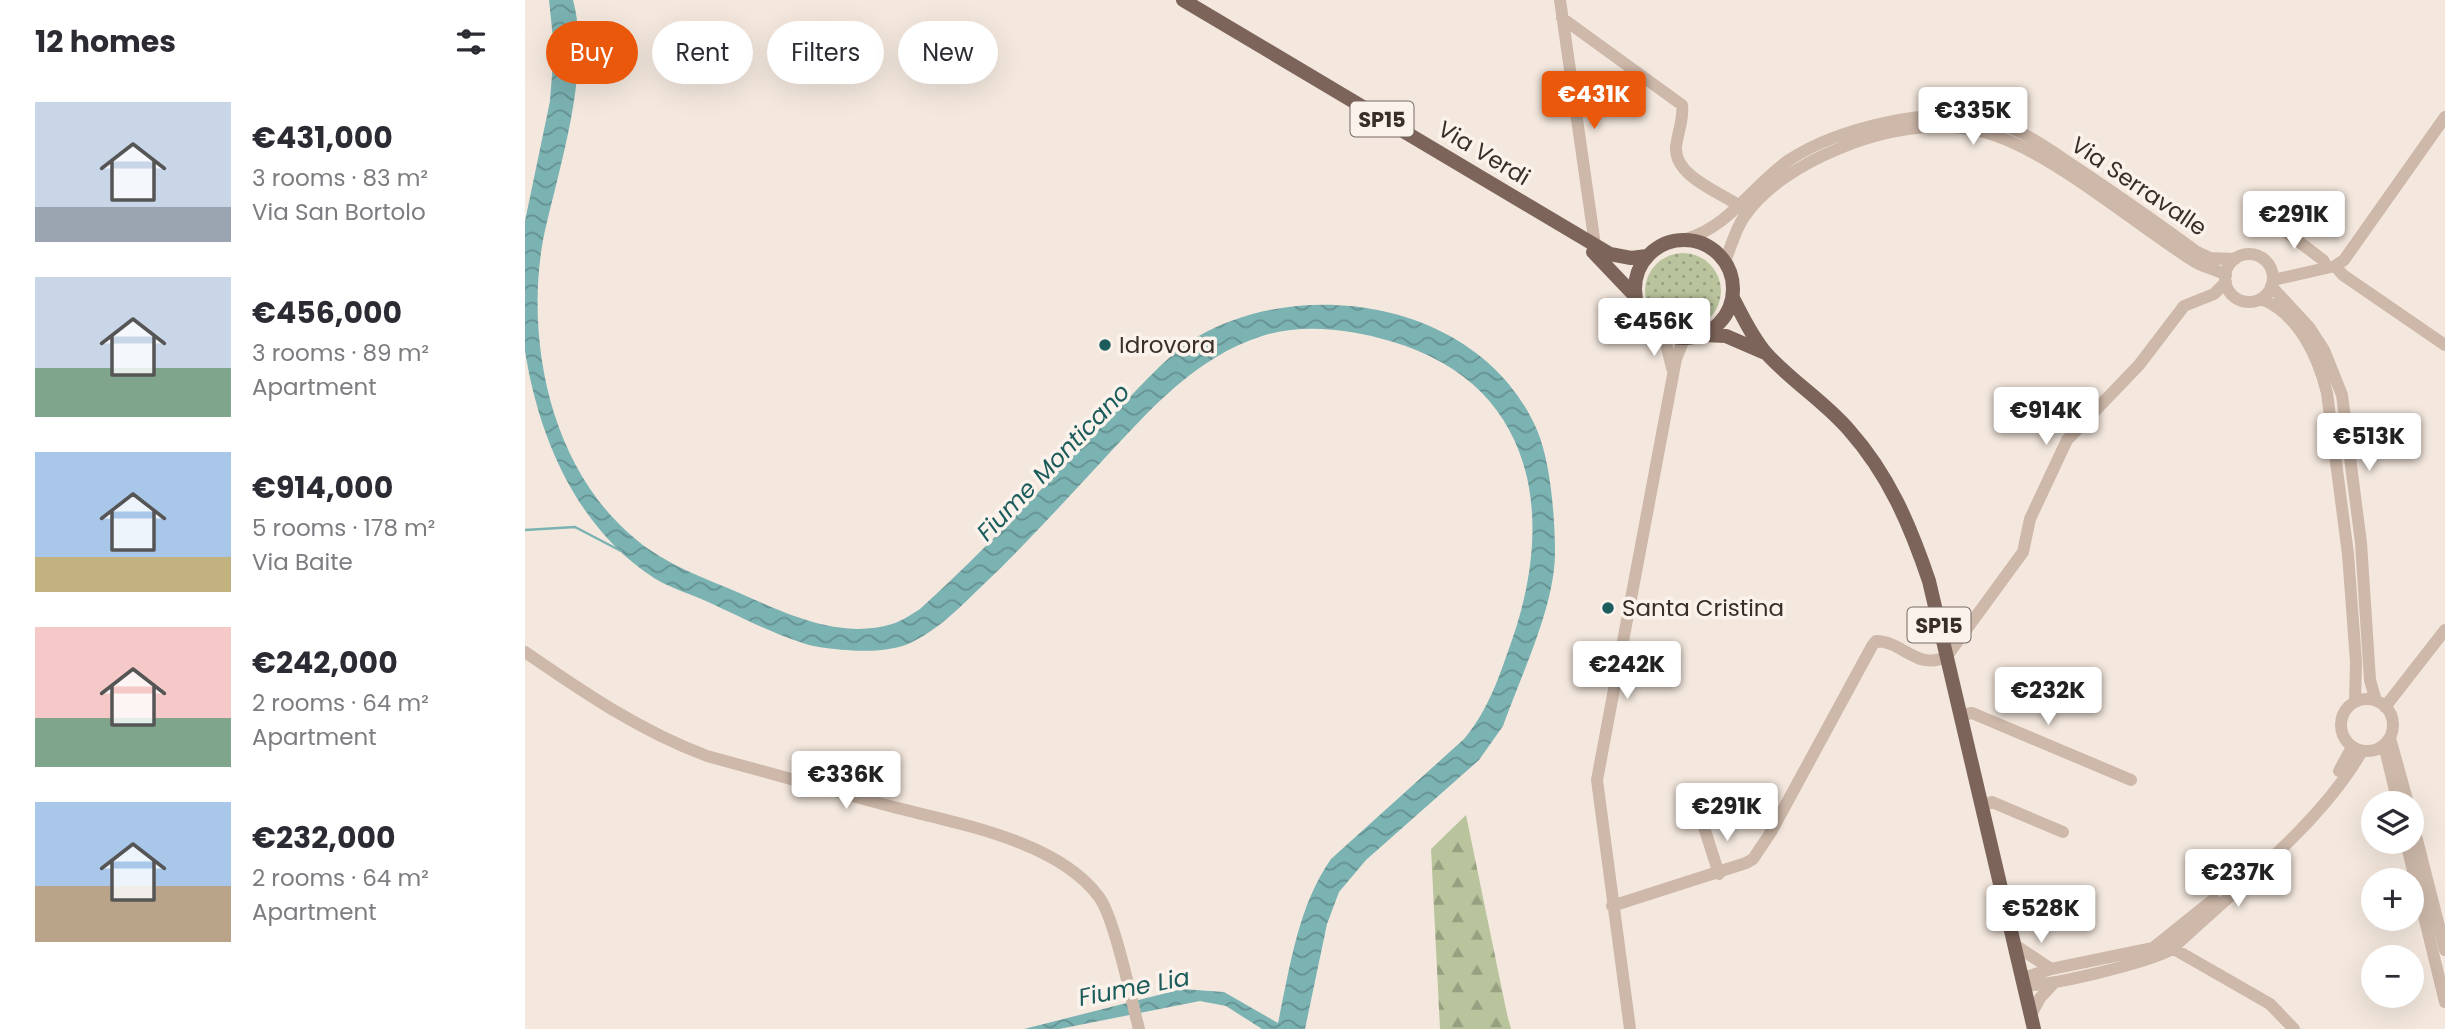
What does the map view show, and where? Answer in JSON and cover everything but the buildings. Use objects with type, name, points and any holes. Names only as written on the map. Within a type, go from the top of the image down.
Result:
[{"type":"main road","name":"Via Verdi","points":[[1183,0],[1565,228]]},
{"type":"main road","name":"SP15","points":[[1565,228],[1618,257],[1647,256],[1658,247],[1686,239]]},
{"type":"main road","name":"SP15","points":[[1565,228],[1606,263],[1634,295],[1644,319],[1664,335],[1684,339],[1702,335],[1727,337],[1767,355]]},
{"type":"main road","points":[[1686,239],[1714,250],[1725,261]]},
{"type":"main road","points":[[1634,295],[1634,281],[1647,256]]},
{"type":"main road","name":"SP15","points":[[1725,261],[1731,272],[1733,298],[1752,335],[1767,355],[1816,395],[1850,431],[1886,478],[1911,528],[1947,656],[2033,1022]]},
{"type":"main road","name":"SP15","points":[[1702,335],[1716,327],[1727,314],[1733,298]]},
{"type":"street","points":[[1560,0],[1595,245]]},
{"type":"street","points":[[1562,18],[1674,96],[1682,105],[1683,114],[1676,150],[1679,161],[1689,174],[1738,205]]},
{"type":"street","name":"Via Serravalle","points":[[1686,239],[1704,234],[1790,160],[1847,133],[1929,115],[1954,115],[1978,117],[2025,134],[2197,252],[2210,258],[2235,259]]},
{"type":"street","points":[[2204,298],[2234,297],[2250,302],[2260,299],[2272,283],[2313,269],[2331,267],[2344,260],[2445,117]]},
{"type":"street","name":"Via Serravalle","points":[[1725,261],[1744,217],[1773,186],[1817,158],[1855,141],[1896,131],[1933,127],[1984,132],[2043,159],[2195,262],[2226,279]]},
{"type":"street","points":[[2253,207],[2331,267],[2445,345]]},
{"type":"street","points":[[1612,906],[1720,874],[1753,859],[1771,832],[1866,654],[1876,641],[1884,641],[1913,657],[1932,662],[1947,656],[2023,552],[2030,519],[2067,440],[2139,365],[2184,306],[2214,294],[2226,279],[2235,259],[2248,254],[2268,264],[2313,269]]},
{"type":"street","points":[[2268,264],[2272,283],[2317,339],[2335,373],[2342,395],[2361,543],[2370,680],[2384,708],[2386,742],[2396,791]]},
{"type":"street","points":[[2226,279],[2234,297]]},
{"type":"street","points":[[2260,299],[2273,304],[2298,329],[2320,369],[2327,393],[2348,554],[2355,702],[2344,713],[2341,727],[2357,749]]},
{"type":"street","points":[[1664,335],[1673,375]]},
{"type":"street","points":[[1630,1029],[1599,813],[1598,768],[1673,375],[1684,339]]},
{"type":"street","points":[[2384,708],[2445,630]]},
{"type":"street","points":[[2384,708],[2445,642]]},
{"type":"street","points":[[525,652],[624,718],[672,743],[707,756],[1003,837],[1054,859],[1075,873],[1099,897],[1108,917],[1139,1029]]},
{"type":"street","points":[[2355,702],[2384,708]]},
{"type":"street","points":[[1961,715],[1972,713],[2131,780]]},
{"type":"street","points":[[2033,1022],[2040,998],[2055,983],[2067,977],[2150,960],[2294,836],[2333,792],[2357,749],[2386,742]]},
{"type":"street","points":[[2386,742],[2404,791]]},
{"type":"street","points":[[1982,804],[1992,802],[2063,832]]},
{"type":"street","points":[[1706,813],[1703,824],[1720,874]]},
{"type":"street","points":[[2409,854],[2445,1002]]},
{"type":"street","points":[[2421,854],[2445,950]]},
{"type":"street","points":[[2015,945],[2051,969]]},
{"type":"street","points":[[2024,981],[2051,969],[2167,946],[2270,1004],[2294,1029]]},
{"type":"street","points":[[2024,981],[2055,983]]},
{"type":"green space","points":[[1683,253],[1697,256],[1710,264],[1718,277],[1721,291],[1718,305],[1710,318],[1697,326],[1683,329],[1669,326],[1656,318],[1648,305],[1645,291],[1648,277],[1656,264],[1669,256]]},
{"type":"green space","points":[[1466,815],[1511,1029],[1440,1029],[1431,849]]},
{"type":"water","points":[[549,0],[573,0],[577,21],[551,21]]},
{"type":"water","points":[[551,84],[576,84],[571,120],[543,240],[538,279],[542,360],[550,400],[563,439],[581,475],[604,508],[643,545],[691,573],[809,621],[850,629],[871,628],[896,623],[920,609],[991,541],[1161,365],[1197,337],[1241,317],[1289,307],[1339,305],[1388,312],[1435,328],[1477,353],[1511,387],[1542,443],[1551,491],[1555,554],[1543,619],[1503,726],[1479,760],[1366,860],[1339,892],[1327,924],[1305,1029],[1262,1029],[1226,1006],[1200,1001],[1059,1029],[1024,1029],[1182,989],[1224,992],[1278,1023],[1303,917],[1310,897],[1331,859],[1464,739],[1488,703],[1499,677],[1526,590],[1532,543],[1531,499],[1521,457],[1503,419],[1476,387],[1438,360],[1390,341],[1359,333],[1326,329],[1293,330],[1262,336],[1215,358],[1175,388],[1138,423],[1000,569],[930,632],[898,647],[864,651],[819,647],[792,639],[659,581],[627,558],[603,534],[583,507],[552,448],[540,417],[525,351],[525,221]]},
{"type":"waterway","points":[[525,530],[575,527],[621,551]]},
{"type":"place","name":"Idrovora","points":[[1105,345]]},
{"type":"place","name":"Santa Cristina","points":[[1608,608]]},
{"type":"water label","name":"Fiume Monticano","points":[[1053,462]]},
{"type":"water label","name":"Fiume Lia","points":[[1134,987]]}]
